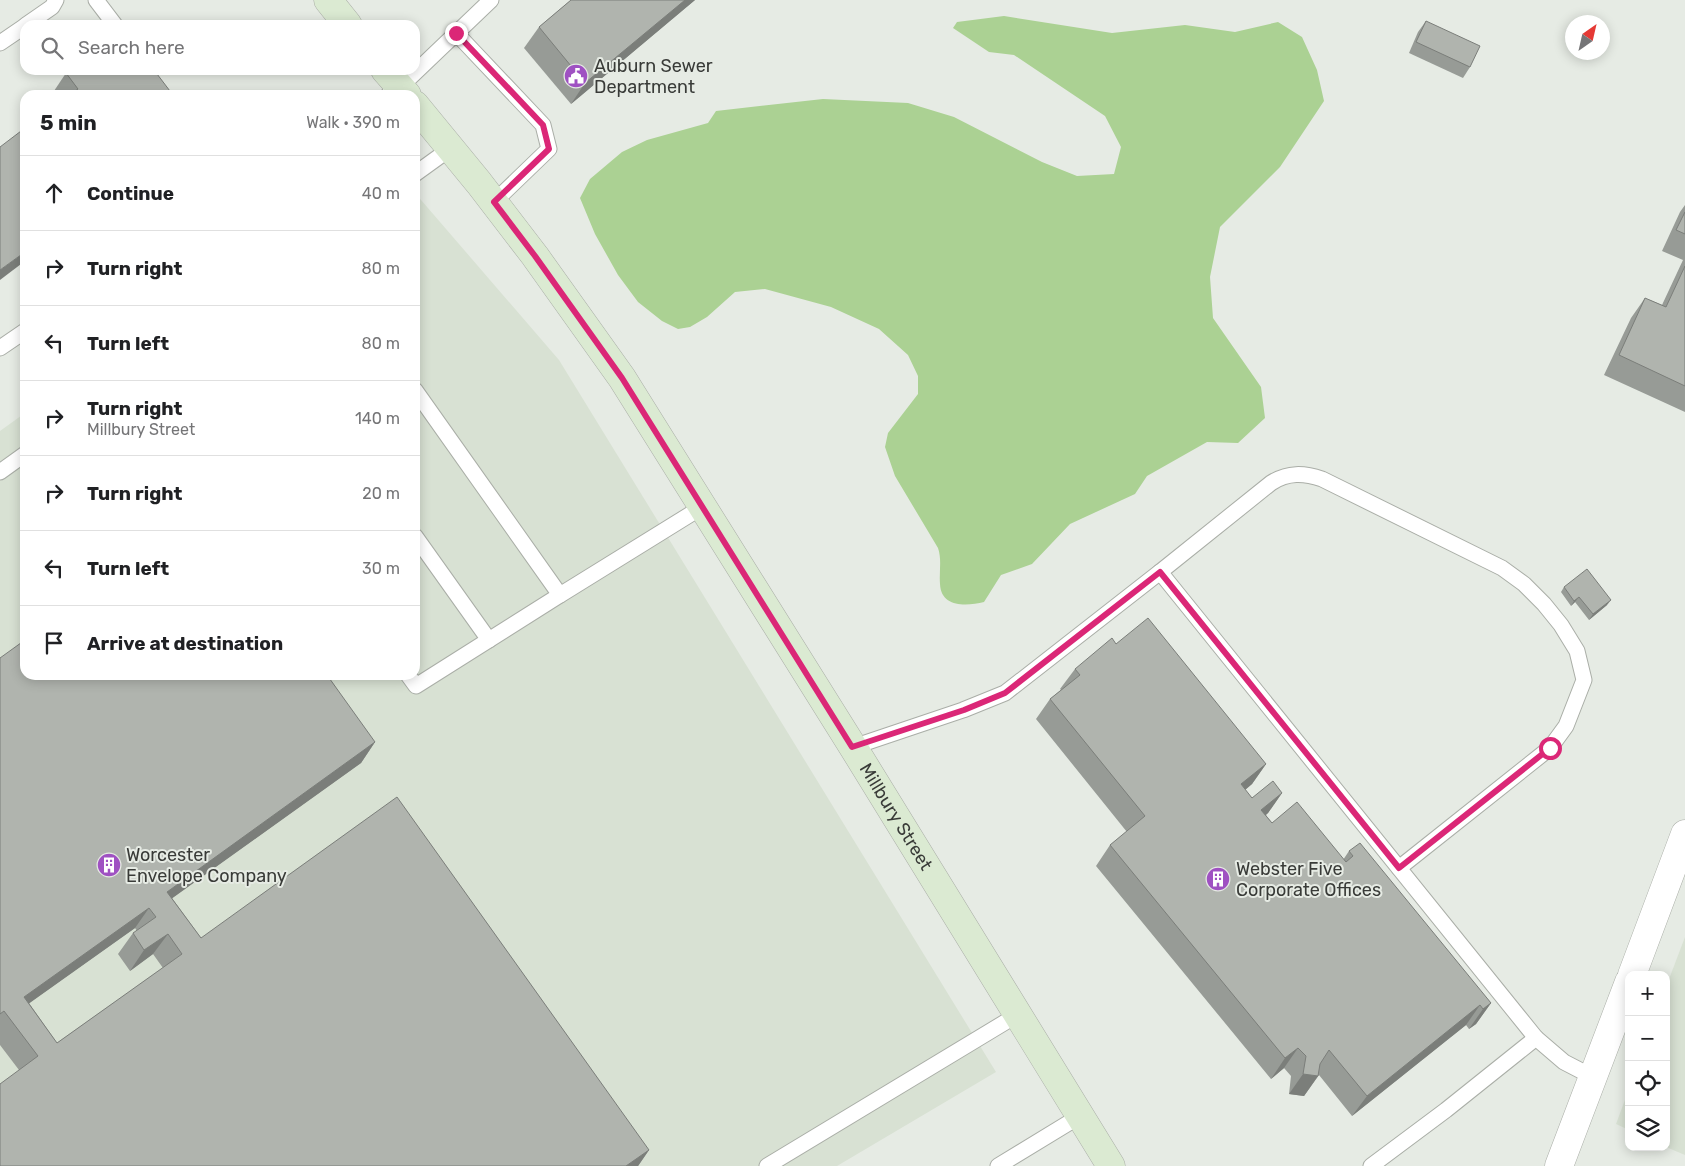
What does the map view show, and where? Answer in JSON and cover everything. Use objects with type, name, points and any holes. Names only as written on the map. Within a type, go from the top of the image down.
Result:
[{"type":"street","points":[[328,0],[344,20]]},
{"type":"street","name":"Millbury Street","points":[[420,113],[451,148],[494,202],[622,378],[1111,1166]]},
{"type":"street","points":[[1634,971],[1685,834]]},
{"type":"street","points":[[1559,1166],[1625,993]]},
{"type":"lane","points":[[33,20],[52,7],[56,0]]},
{"type":"lane","points":[[96,0],[110,20]]},
{"type":"lane","points":[[420,69],[491,0]]},
{"type":"lane","points":[[0,44],[20,29]]},
{"type":"lane","points":[[456,33],[543,125],[549,149],[494,202]]},
{"type":"lane","points":[[399,90],[414,75]]},
{"type":"lane","points":[[420,170],[451,148]]},
{"type":"lane","points":[[0,348],[20,335]]},
{"type":"lane","points":[[420,397],[560,595]]},
{"type":"lane","points":[[0,472],[20,458]]},
{"type":"lane","points":[[852,747],[964,710],[1005,693],[1271,483],[1281,476],[1307,474],[1322,479],[1502,568],[1524,584],[1561,625],[1577,651],[1584,680],[1566,726],[1550,748],[1399,868]]},
{"type":"lane","points":[[412,680],[416,686],[702,507]]},
{"type":"lane","points":[[420,543],[489,640]]},
{"type":"lane","points":[[1160,572],[1536,1038],[1564,1062],[1593,1077]]},
{"type":"lane","points":[[766,1166],[1017,1015]]},
{"type":"lane","points":[[1371,1166],[1446,1110],[1536,1038]]},
{"type":"lane","points":[[998,1166],[1080,1116]]},
{"type":"shaded area","points":[[420,199],[559,360],[996,1072],[837,1166],[0,1166],[0,431],[20,417],[20,680],[420,680]]},
{"type":"shaded area","points":[[1685,937],[1685,1155],[1670,1149],[1670,976]]},
{"type":"shaded area","points":[[1625,1100],[1625,1128],[1616,1124]]},
{"type":"green space","points":[[1004,16],[1112,33],[1185,25],[1235,32],[1278,22],[1302,37],[1317,70],[1324,101],[1280,167],[1220,227],[1210,277],[1213,318],[1261,387],[1265,418],[1238,443],[1207,442],[1147,476],[1135,494],[1070,524],[1032,564],[1001,575],[984,602],[956,604],[945,598],[941,592],[938,548],[895,476],[885,447],[888,433],[918,394],[918,376],[908,355],[879,329],[831,307],[765,289],[735,292],[707,317],[690,327],[678,329],[662,321],[638,302],[618,275],[595,234],[580,198],[590,179],[622,152],[647,140],[708,123],[716,111],[823,99],[908,103],[954,117],[1042,162],[1077,176],[1114,174],[1121,147],[1105,116],[1014,55],[989,52],[953,28],[957,22]]},
{"type":"building","name":"Auburn Sewer Department","points":[[571,0],[685,0],[585,83],[539,27]]},
{"type":"building","points":[[1426,21],[1480,46],[1470,67],[1416,42]]},
{"type":"building","points":[[68,75],[158,75],[169,90],[77,90],[78,89]]},
{"type":"building","points":[[20,132],[20,256],[0,270],[0,147]]},
{"type":"building","points":[[1685,212],[1685,234],[1676,230]]},
{"type":"building","points":[[1685,266],[1685,386],[1619,355],[1645,298],[1666,307]]},
{"type":"building","points":[[1587,569],[1611,600],[1593,614],[1579,597],[1574,601],[1564,587]]},
{"type":"building","name":"Webster Five Corporate Offices","points":[[1148,618],[1266,764],[1241,784],[1252,798],[1273,781],[1282,793],[1261,810],[1272,823],[1297,802],[1346,862],[1353,856],[1349,851],[1360,843],[1491,1003],[1483,1009],[1480,1005],[1367,1096],[1329,1050],[1320,1064],[1318,1076],[1303,1074],[1306,1056],[1298,1048],[1285,1058],[1110,845],[1145,816],[1050,699],[1080,675],[1075,669],[1112,638],[1116,644]]},
{"type":"building","name":"Worcester Envelope Company","points":[[20,644],[20,680],[331,680],[375,742],[167,892],[201,938],[397,797],[649,1150],[626,1166],[0,1166],[0,1084],[38,1056],[4,1011],[0,1014],[0,658]],"holes":[[[149,908],[156,917],[133,933],[144,950],[168,934],[182,954],[57,1043],[24,997]]]},
{"type":"place","name":"Auburn Sewer Department","points":[[576,76]]},
{"type":"place","name":"Worcester Envelope Company","points":[[109,865]]},
{"type":"place","name":"Webster Five Corporate Offices","points":[[1218,879]]},
{"type":"route","points":[[456,33],[543,125],[549,149],[494,202],[565,297],[622,378],[852,747],[964,710],[1005,693],[1160,572],[1399,868],[1550,748]]}]
